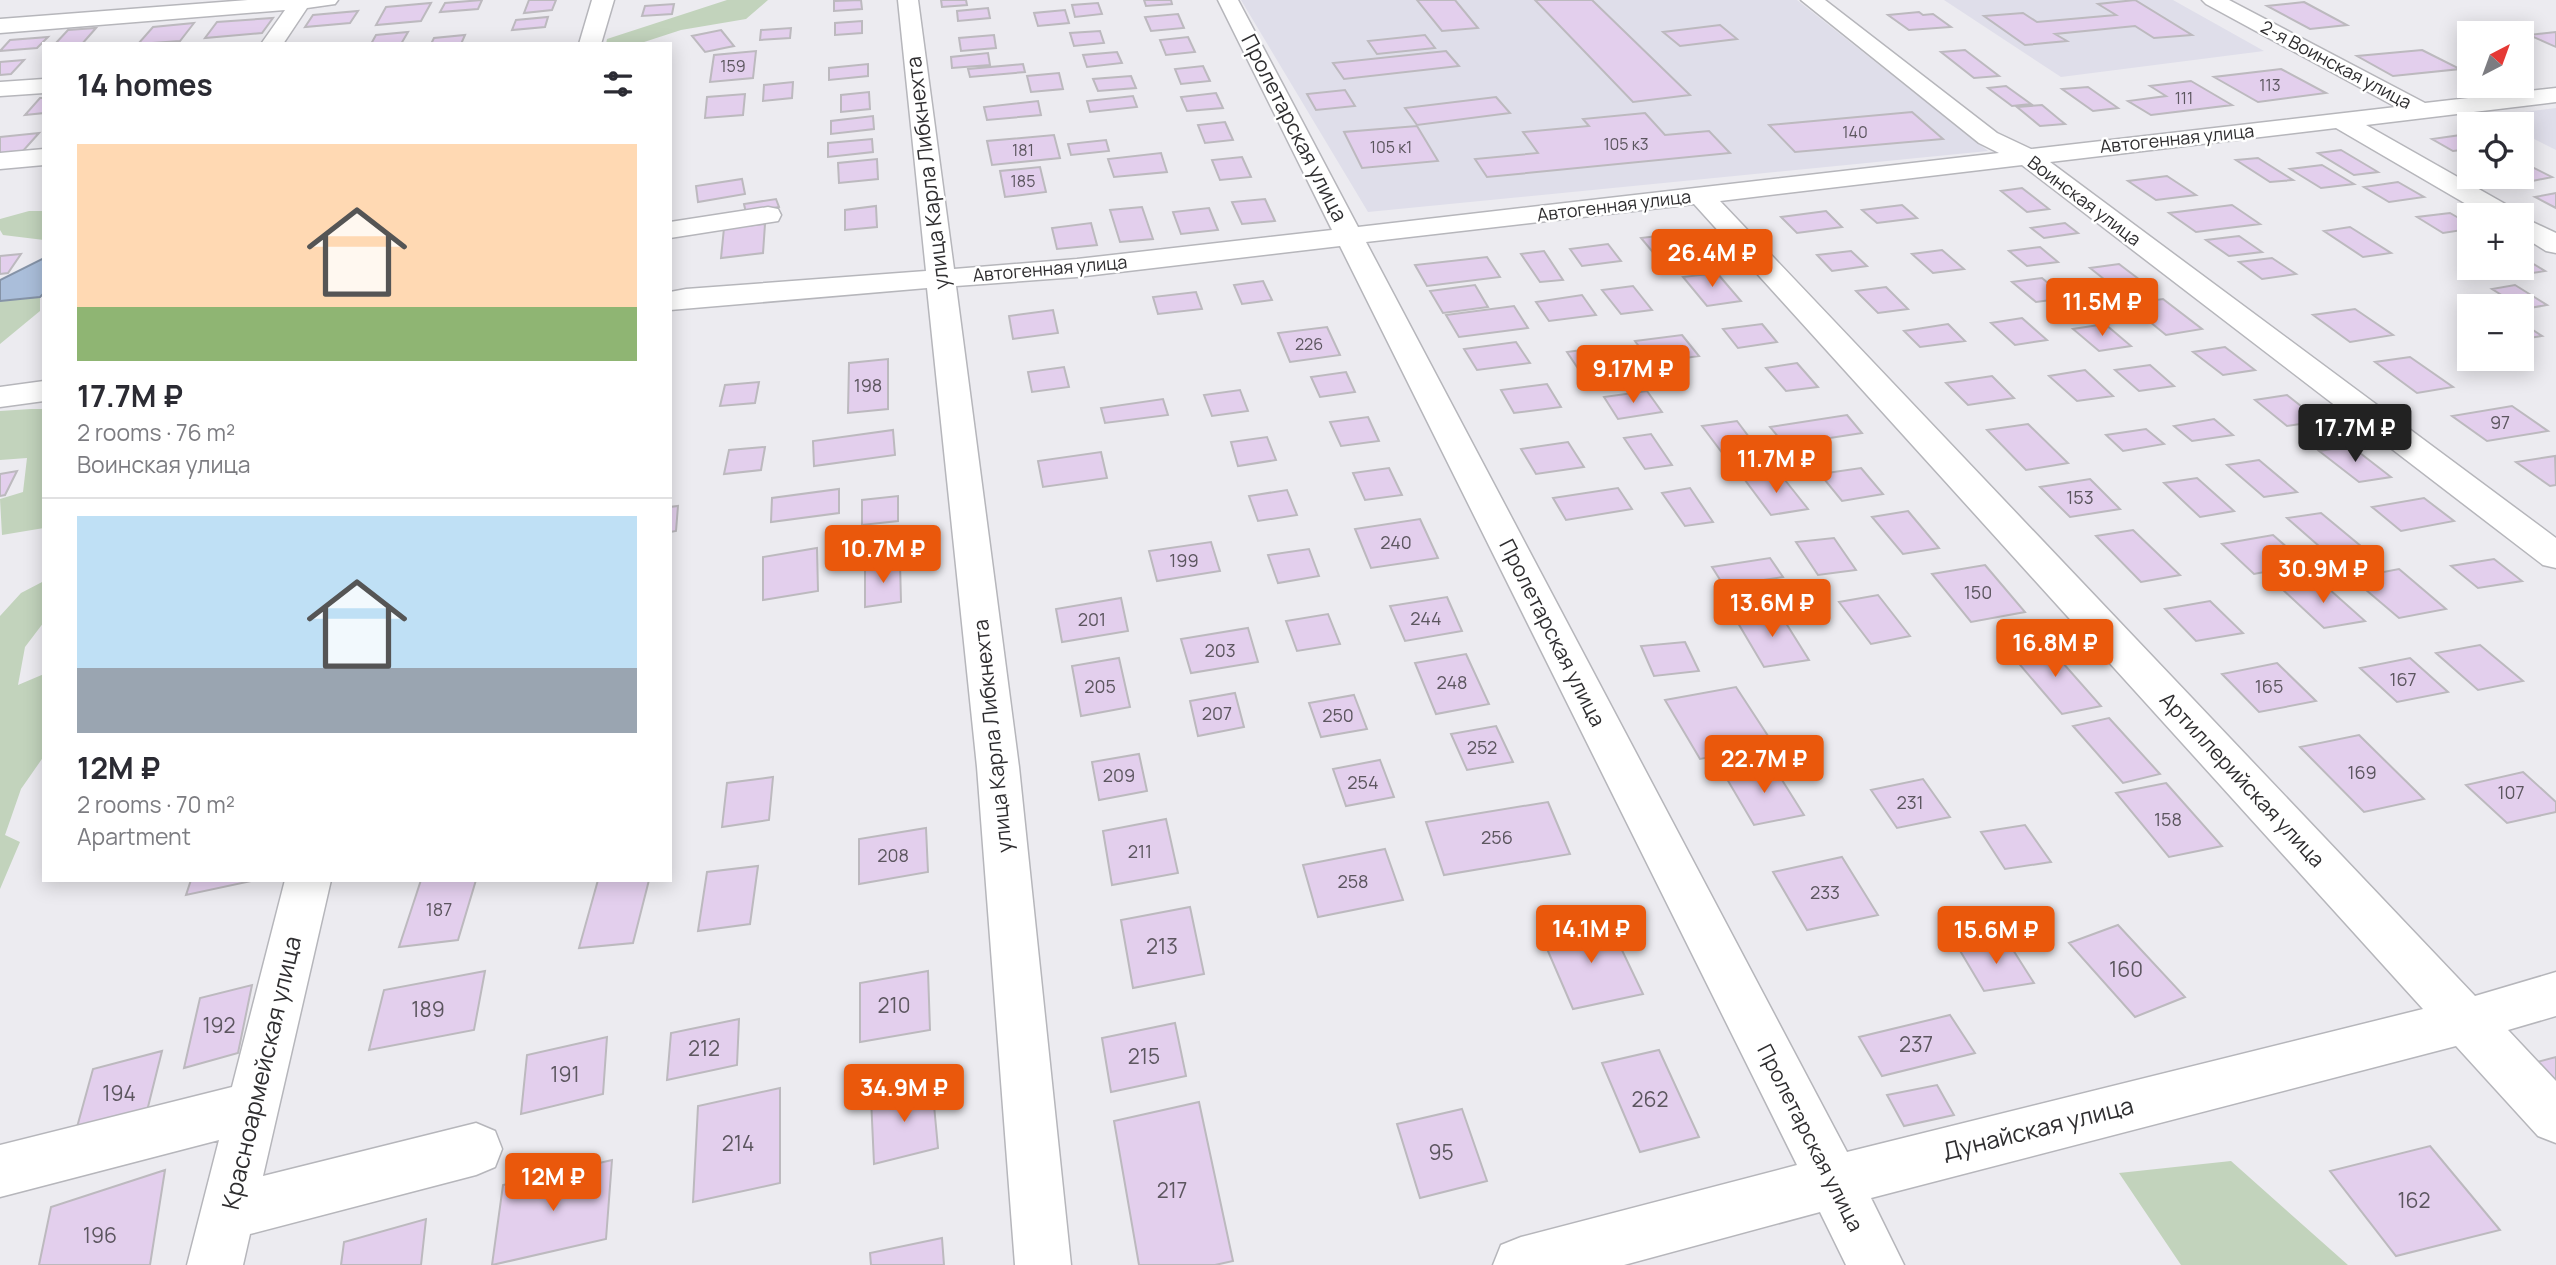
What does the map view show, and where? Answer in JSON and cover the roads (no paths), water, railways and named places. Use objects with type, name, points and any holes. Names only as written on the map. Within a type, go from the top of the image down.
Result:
[{"type":"street","points":[[0,26],[328,0]]},
{"type":"street","points":[[591,42],[603,0]]},
{"type":"street","name":"улица Карла Либкнехта","points":[[908,0],[998,767],[1044,1265]]},
{"type":"street","name":"Пролетарская улица","points":[[1228,0],[1876,1265]]},
{"type":"street","name":"Воинская улица","points":[[1812,0],[1988,138],[2026,156],[2556,556]]},
{"type":"street","name":"2-я Воинская улица","points":[[2213,0],[2422,111]]},
{"type":"street","points":[[273,42],[301,1]]},
{"type":"street","points":[[0,89],[42,86]]},
{"type":"street","name":"Автогенная улица","points":[[672,301],[1077,268],[2556,95]]},
{"type":"street","points":[[2342,121],[2483,203]]},
{"type":"street","points":[[0,161],[42,157]]},
{"type":"street","name":"Артиллерийская улица","points":[[1700,195],[2556,1118]]},
{"type":"street","points":[[672,230],[768,215]]},
{"type":"street","points":[[2534,232],[2556,245]]},
{"type":"street","points":[[0,397],[42,391]]},
{"type":"street","name":"Красноармейская улица","points":[[215,1265],[230,1212],[308,882]]},
{"type":"street","name":"Дунайская улица","points":[[1521,1265],[1832,1182],[2466,1021],[2556,995]]},
{"type":"street","points":[[0,1171],[255,1106]]},
{"type":"street","points":[[230,1212],[476,1149]]},
{"type":"water","points":[[42,259],[40,297],[0,301],[0,280]]}]
